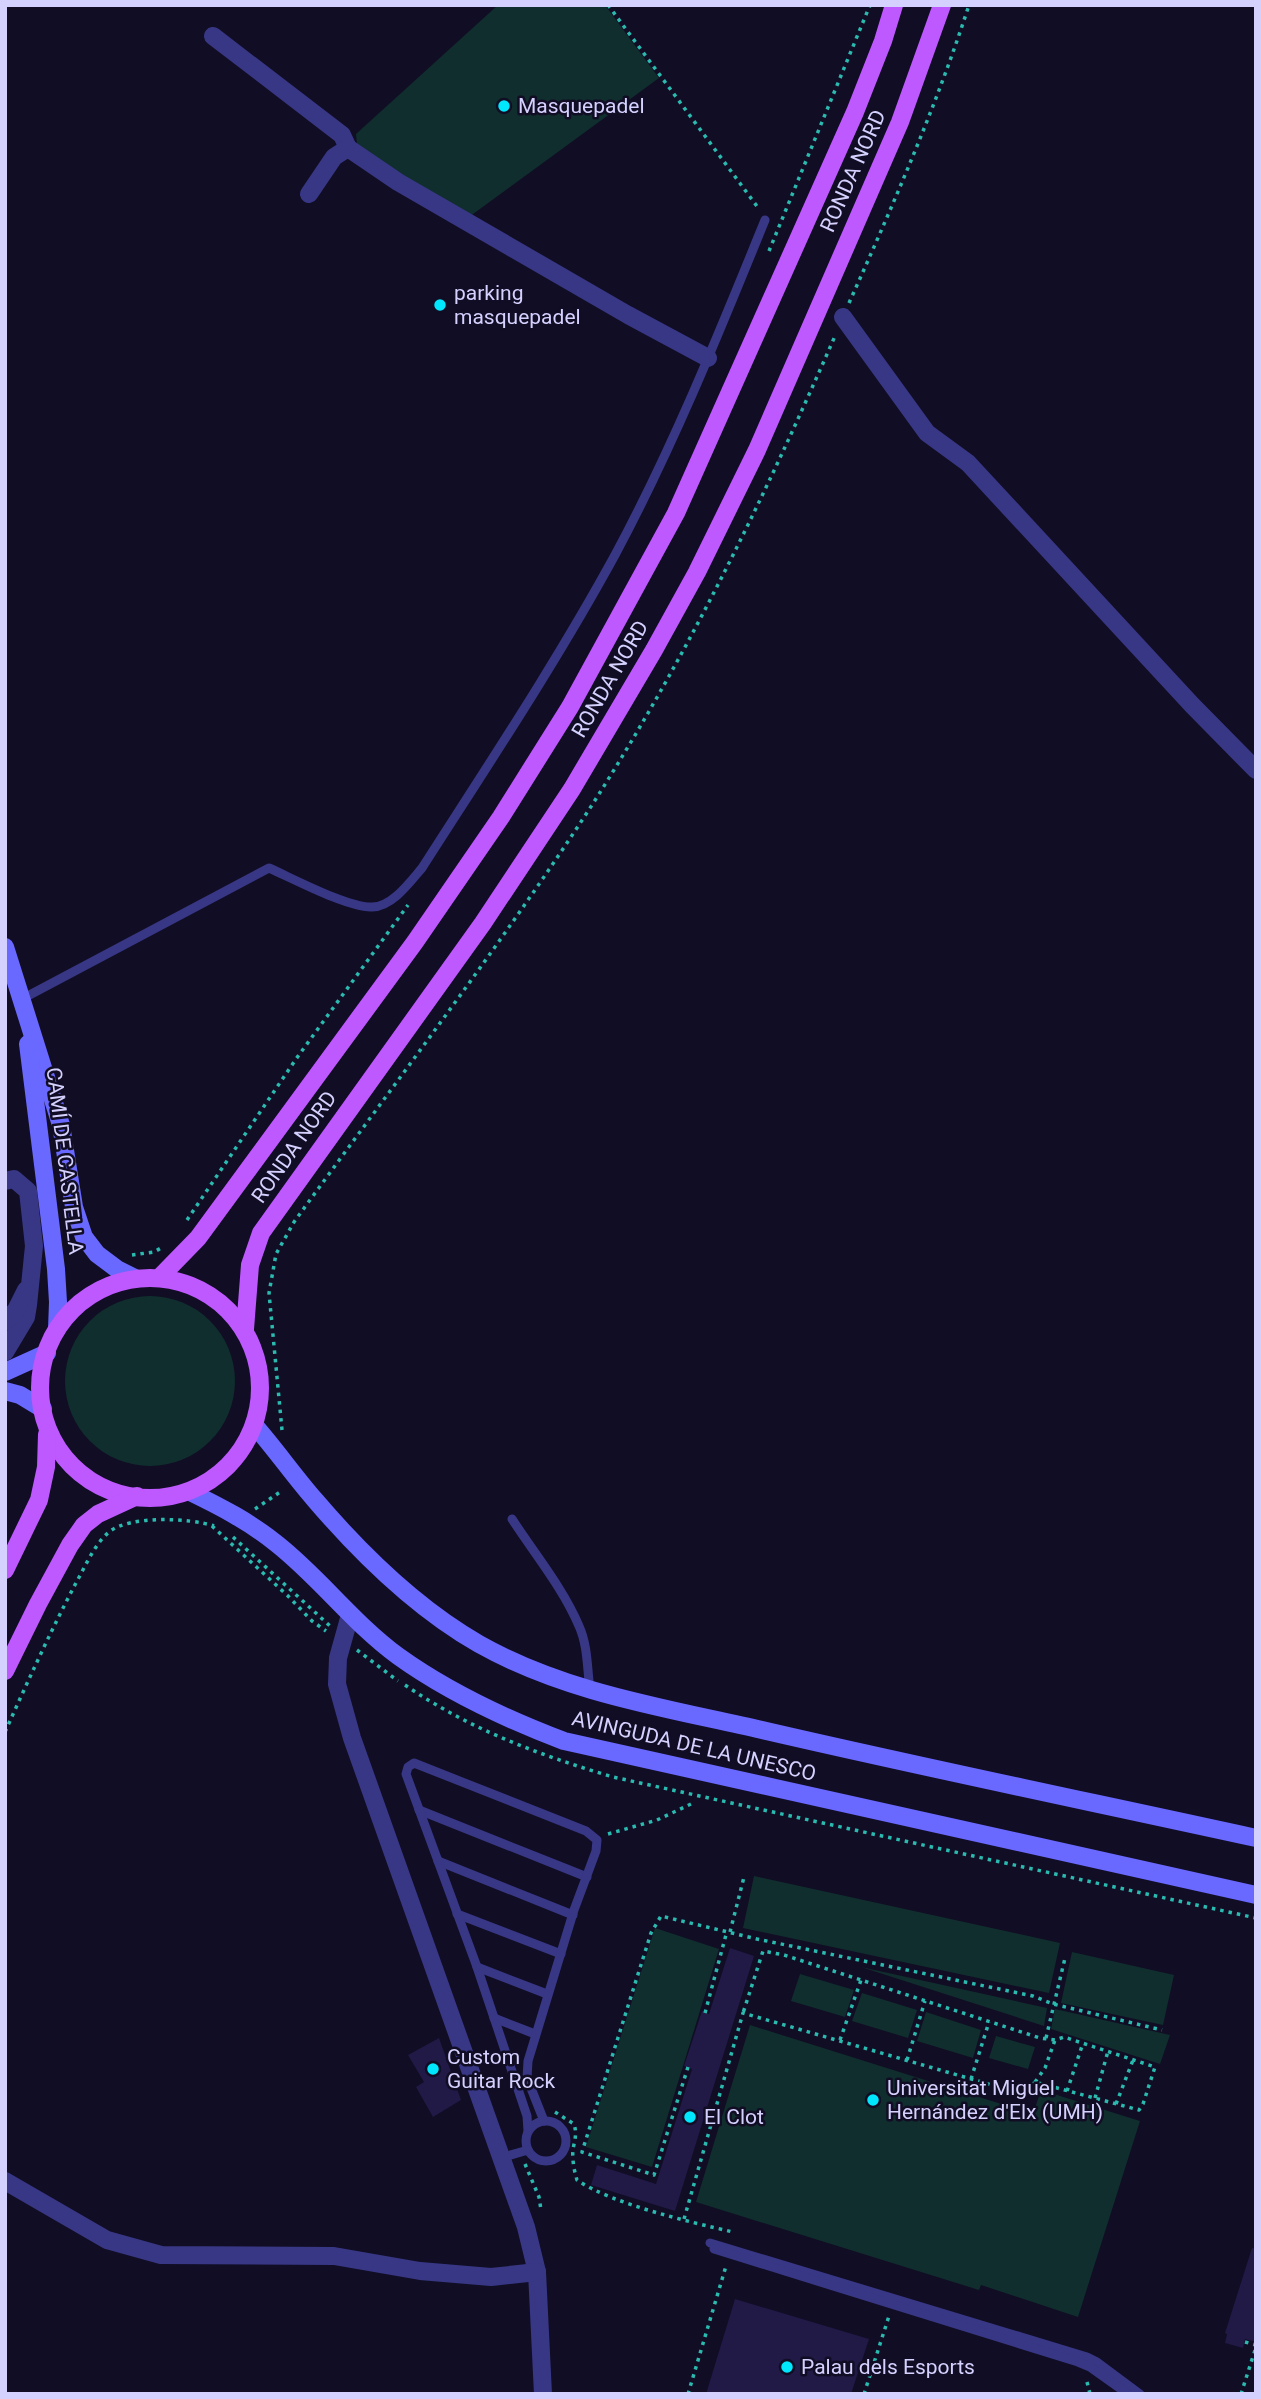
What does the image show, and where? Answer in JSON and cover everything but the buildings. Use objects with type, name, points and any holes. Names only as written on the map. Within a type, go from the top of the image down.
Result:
[{"type":"main road","name":"RONDA NORD","points":[[159,1278],[198,1238],[400,962],[501,817],[570,707],[676,513],[855,112],[894,5]]},
{"type":"main road","name":"RONDA NORD","points":[[245,1329],[250,1265],[261,1233],[539,839],[615,717],[697,572],[757,450],[900,122],[942,5]]},
{"type":"main road","name":"CAMÍ DE CASTELLA","points":[[5,947],[61,1125],[74,1207],[84,1237],[97,1254],[135,1278]]},
{"type":"main road","name":"CAMÍ DE CASTELLA","points":[[22,999],[56,1269],[57,1329]]},
{"type":"main road","points":[[5,1570],[39,1500],[46,1467],[47,1434],[40,1398],[42,1374],[57,1329],[71,1310],[103,1286],[135,1278],[159,1278],[190,1286],[210,1297],[245,1329],[257,1361],[260,1386],[255,1426],[250,1440],[219,1477],[190,1492],[137,1496],[111,1489],[86,1476],[64,1457],[47,1434]]},
{"type":"main road","points":[[9,1362],[47,1353]]},
{"type":"main road","points":[[5,1391],[20,1395],[43,1409]]},
{"type":"main road","name":"AVINGUDA DE LA UNESCO","points":[[255,1426],[313,1499],[373,1564],[424,1606],[477,1643],[520,1664],[590,1690],[1256,1838]]},
{"type":"main road","name":"AVINGUDA DE LA UNESCO","points":[[190,1492],[234,1513],[277,1544],[350,1615],[398,1656],[458,1693],[515,1722],[564,1741],[1256,1895]]},
{"type":"main road","points":[[5,1671],[38,1604],[84,1525],[98,1514],[137,1496]]},
{"type":"street","points":[[213,36],[342,135],[348,148],[398,182],[628,315],[708,358]]},
{"type":"street","points":[[309,194],[334,157],[348,148]]},
{"type":"street","points":[[843,317],[927,433],[968,463],[1192,705],[1256,770]]},
{"type":"street","points":[[5,1181],[14,1179],[27,1191],[34,1247],[26,1317],[9,1362]]},
{"type":"street","points":[[5,1322],[16,1310],[29,1284]]},
{"type":"street","points":[[350,1615],[338,1658],[337,1684],[352,1738],[526,2227],[537,2272],[543,2394]]},
{"type":"street","points":[[5,2181],[107,2240],[161,2255],[334,2256],[420,2271],[491,2277],[537,2272]]},
{"type":"lane","points":[[22,999],[269,868],[342,901],[373,908],[399,895],[422,868],[565,644],[615,553],[660,464],[708,358],[765,220]]},
{"type":"lane","points":[[512,1519],[563,1596],[579,1626],[587,1651],[590,1690]]},
{"type":"lane","points":[[528,2131],[535,2124],[553,2122],[565,2134],[567,2143],[564,2151],[558,2158],[543,2161],[528,2151],[527,2116],[477,1967],[406,1774],[414,1763],[586,1831],[597,1840],[596,1851],[547,1994],[528,2061],[527,2078],[544,2121]]},
{"type":"lane","points":[[419,1810],[587,1877]]},
{"type":"lane","points":[[438,1861],[573,1914]]},
{"type":"lane","points":[[457,1914],[561,1954]]},
{"type":"lane","points":[[477,1967],[547,1994]]},
{"type":"lane","points":[[494,2018],[535,2034]]},
{"type":"lane","points":[[500,2158],[528,2151]]},
{"type":"lane","points":[[1128,2394],[1090,2367],[1078,2362],[712,2246],[1087,2357],[1140,2394]]},
{"type":"path","points":[[608,5],[753,198],[765,220]]},
{"type":"path","points":[[5,1732],[66,1601],[90,1556],[110,1531],[144,1521],[202,1522],[224,1530]]},
{"type":"path","points":[[211,1525],[312,1621],[326,1631]]},
{"type":"path","points":[[602,1835],[657,1820],[691,1804]]},
{"type":"path","points":[[705,2013],[744,1877]]},
{"type":"path","points":[[688,2067],[654,2175],[582,2152],[655,1923],[661,1916],[1033,1996],[1053,2004],[1162,2029]]},
{"type":"path","points":[[684,2219],[763,1951],[989,2022],[1055,2040],[1064,2037],[1155,2067],[1139,2110],[1035,2082]]},
{"type":"path","points":[[1046,2038],[1065,1958]]},
{"type":"path","points":[[840,2040],[861,1980]]},
{"type":"path","points":[[907,2060],[925,2001]]},
{"type":"path","points":[[743,2013],[1023,2094],[1045,2067],[1055,2040]]},
{"type":"path","points":[[971,2078],[989,2022]]},
{"type":"path","points":[[1068,2091],[1083,2043]]},
{"type":"path","points":[[1095,2098],[1108,2051]]},
{"type":"path","points":[[1116,2104],[1133,2059]]},
{"type":"path","points":[[554,2112],[574,2124],[577,2136],[573,2149],[573,2164],[577,2180],[590,2189],[733,2232]]},
{"type":"path","points":[[688,2394],[726,2266]]},
{"type":"path","points":[[864,2394],[890,2314]]},
{"type":"path","points":[[1241,2394],[1256,2346],[1245,2342]]},
{"type":"path","points":[[1085,2377],[1090,2394]]},
{"type":"green space","name":"Masquepadel","points":[[498,5],[605,5],[659,78],[469,217],[367,156],[357,144],[356,134]]},
{"type":"green space","points":[[150,1296],[183,1302],[210,1321],[229,1348],[235,1381],[229,1414],[210,1441],[183,1460],[150,1466],[117,1460],[90,1441],[71,1414],[65,1381],[71,1348],[90,1321],[117,1302]]},
{"type":"green space","points":[[754,1876],[1060,1943],[1049,1993],[743,1928]]},
{"type":"green space","points":[[655,1928],[719,1949],[652,2167],[586,2147]]},
{"type":"green space","points":[[1072,1952],[1174,1975],[1163,2025],[1061,2003]]},
{"type":"green space","points":[[861,1967],[1047,2008],[1044,2026]]},
{"type":"green space","points":[[800,1974],[854,1990],[845,2017],[791,2001]]},
{"type":"green space","points":[[862,1993],[917,2010],[908,2038],[852,2021]]},
{"type":"green space","points":[[1055,2009],[1170,2035],[1160,2064],[1051,2029]]},
{"type":"green space","points":[[926,2012],[981,2030],[973,2058],[917,2041]]},
{"type":"green space","points":[[750,2025],[1033,2114],[1041,2090],[1140,2121],[1078,2317],[981,2285],[979,2290],[696,2202]]},
{"type":"green space","points":[[996,2036],[1035,2047],[1028,2069],[989,2058]]},
{"type":"place","name":"Masquepadel","points":[[504,106]]},
{"type":"place","name":"parking masquepadel","points":[[440,305]]},
{"type":"place","name":"Custom Guitar Rock","points":[[433,2069]]},
{"type":"place","name":"Universitat Miguel Hernández d'Elx (UMH)","points":[[873,2100]]},
{"type":"place","name":"El Clot","points":[[690,2117]]},
{"type":"place","name":"Palau dels Esports","points":[[787,2367]]}]
